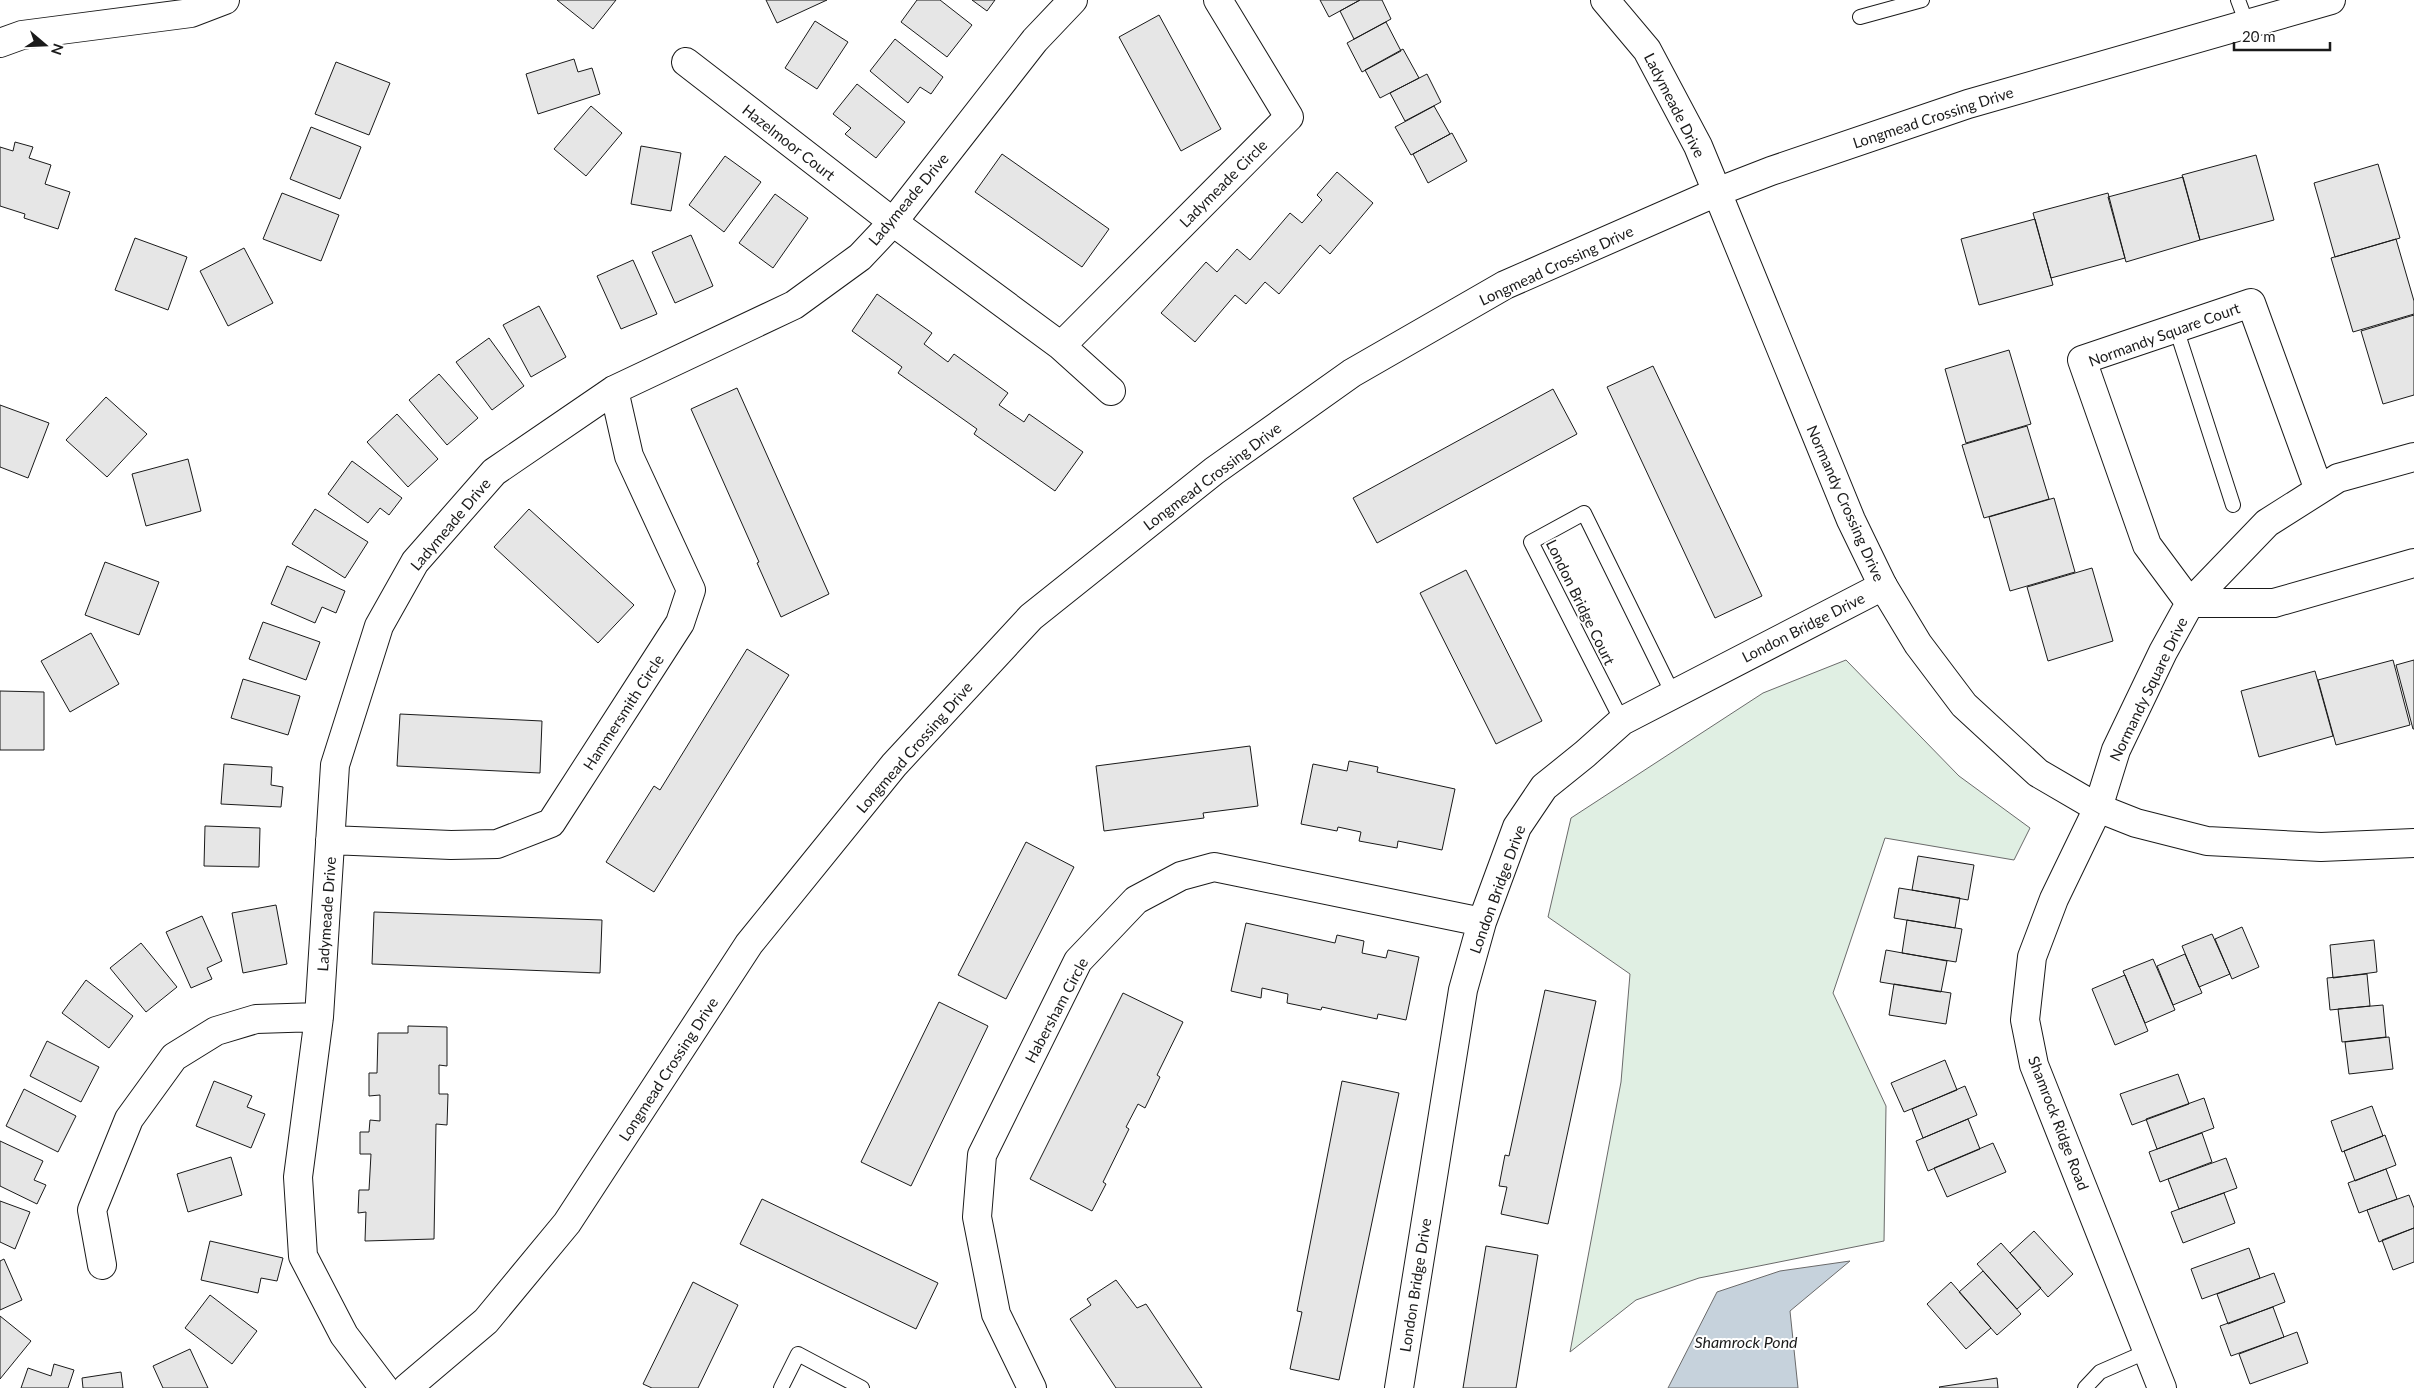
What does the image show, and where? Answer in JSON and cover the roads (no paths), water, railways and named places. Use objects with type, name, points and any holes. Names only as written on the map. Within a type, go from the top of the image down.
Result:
[{"type":"street","points":[[0,43],[22,35],[190,13],[224,0]]},
{"type":"street","name":"Ladymeade Drive","points":[[384,1388],[344,1335],[303,1256],[298,1177],[319,1017],[335,765],[379,626],[415,562],[494,472],[614,390],[794,305],[860,257],[893,222],[1035,40],[1073,0]]},
{"type":"street","name":"Ladymeade Circle","points":[[1061,346],[1288,117],[1218,0]]},
{"type":"street","name":"Ladymeade Drive","points":[[1605,0],[1647,50],[1698,146],[1717,192]]},
{"type":"street","name":"Longmead Crossing Drive","points":[[407,1388],[486,1321],[567,1223],[749,944],[894,765],[1031,617],[1214,471],[1352,373],[1506,286],[1717,192],[1771,171],[2243,12],[2331,0]]},
{"type":"street","name":"Hazelmoor Court","points":[[686,62],[893,222]]},
{"type":"street","name":"Normandy Crossing Drive","points":[[1717,192],[1851,520],[1883,586],[1918,644],[1964,705],[2038,773],[2098,808],[2136,823],[2207,841],[2321,847],[2414,843]]},
{"type":"street","points":[[893,222],[1061,346],[1111,391]]},
{"type":"street","name":"Normandy Square Court","points":[[2190,603],[2147,545],[2082,360],[2252,303],[2318,490]]},
{"type":"street","name":"Hammersmith Circle","points":[[330,840],[451,845],[497,844],[551,823],[680,623],[692,590],[629,456],[614,390]]},
{"type":"street","name":"Normandy Square Drive","points":[[2098,808],[2116,750],[2163,652],[2190,603],[2267,523],[2338,478],[2414,457]]},
{"type":"street","points":[[2190,603],[2274,603],[2414,563]]},
{"type":"street","name":"London Bridge Drive","points":[[1399,1388],[1463,990],[1482,922],[1517,828],[1544,787],[1622,721],[1883,586]]},
{"type":"street","name":"Shamrock Ridge Road","points":[[2098,808],[2054,898],[2032,957],[2025,1020],[2034,1065],[2162,1388]]},
{"type":"street","name":"Habersham Circle","points":[[1027,1386],[996,1314],[977,1217],[982,1155],[1078,961],[1136,900],[1181,876],[1214,867],[1482,922]]},
{"type":"street","points":[[102,1265],[92,1210],[129,1119],[174,1058],[216,1032],[256,1019],[319,1017]]},
{"type":"lane","points":[[1860,17],[1922,0]]},
{"type":"lane","points":[[2176,328],[2233,505]]},
{"type":"lane","name":"London Bridge Court","points":[[1622,721],[1531,542],[1584,513],[1673,694]]},
{"type":"lane","points":[[2086,1388],[2100,1372],[2148,1351]]},
{"type":"lane","points":[[781,1388],[798,1354],[862,1388]]},
{"type":"water","name":"Shamrock Pond","points":[[1850,1261],[1790,1311],[1798,1388],[1668,1388],[1717,1292],[1780,1271]]}]
